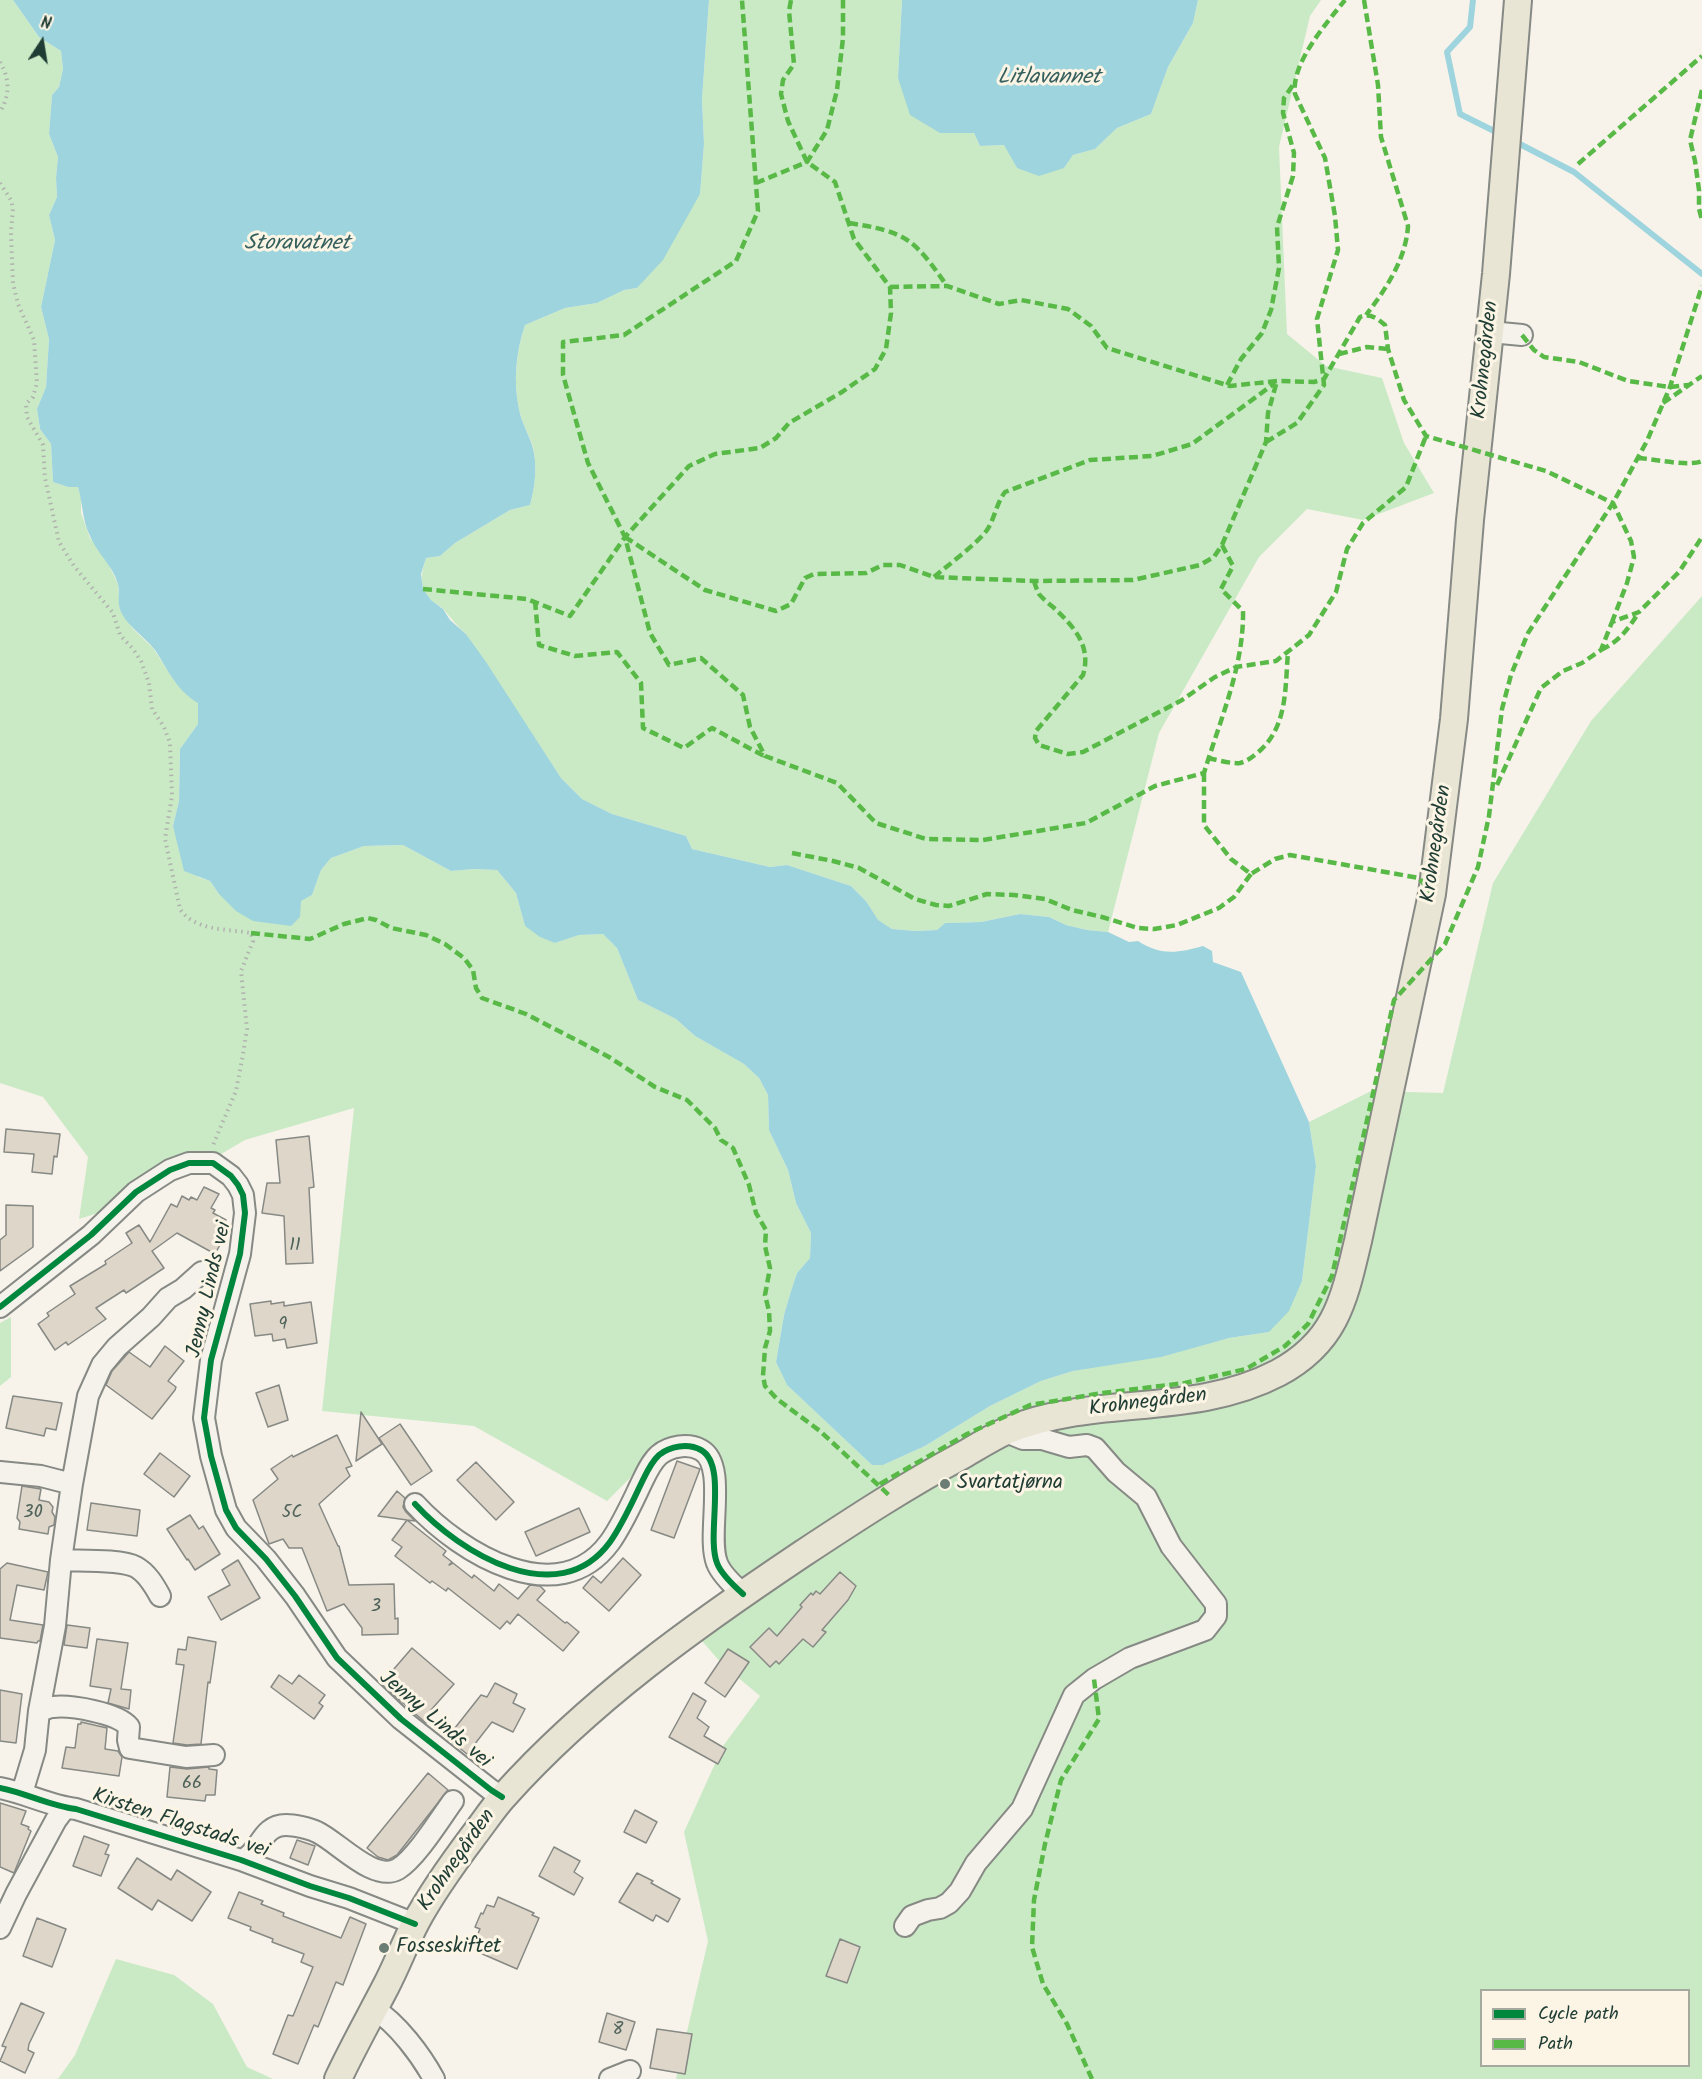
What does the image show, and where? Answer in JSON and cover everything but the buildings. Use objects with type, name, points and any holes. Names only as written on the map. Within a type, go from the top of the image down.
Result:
[{"type":"main road","name":"Krohnegården","points":[[338,2079],[415,1924],[445,1877],[502,1797],[610,1694],[657,1656],[743,1594],[890,1496],[1006,1432],[1047,1418],[1111,1408],[1164,1405],[1203,1399],[1241,1388],[1277,1374],[1310,1352],[1330,1328],[1349,1280],[1361,1231],[1432,894],[1454,719],[1518,0]]},
{"type":"street","points":[[1490,332],[1522,335]]},
{"type":"street","points":[[0,1307],[91,1234],[136,1192],[170,1170],[189,1162],[213,1163]]},
{"type":"street","name":"Jenny Linds vei","points":[[213,1163],[238,1185],[243,1195],[245,1213],[240,1254],[211,1360],[204,1418],[211,1456],[226,1510],[236,1528],[266,1559],[295,1596],[337,1658],[401,1719],[502,1797]]},
{"type":"street","points":[[22,1792],[35,1750],[39,1712],[53,1636],[72,1484],[88,1396],[102,1365],[117,1347],[144,1324],[168,1298],[183,1289],[202,1272]]},
{"type":"street","name":"Krohnegården","points":[[905,1926],[912,1916],[949,1903],[960,1891],[976,1863],[1022,1809],[1074,1695],[1082,1687],[1130,1658],[1204,1630],[1216,1616],[1216,1604],[1171,1546],[1146,1497],[1116,1472],[1101,1454],[1087,1445],[1069,1447],[1042,1439],[1023,1439],[1006,1432]]},
{"type":"street","points":[[416,1504],[432,1522],[470,1550],[527,1573],[550,1576],[562,1574],[590,1563],[610,1542],[650,1466],[659,1455],[675,1446],[693,1447],[709,1455],[714,1465],[713,1528],[717,1564],[743,1594]]},
{"type":"street","points":[[0,1472],[41,1476],[72,1484]]},
{"type":"street","points":[[61,1560],[95,1561],[137,1567],[148,1576],[160,1596]]},
{"type":"street","points":[[39,1712],[52,1707],[86,1710],[114,1717],[129,1727],[130,1748],[186,1757],[214,1755]]},
{"type":"street","name":"Kirsten Flagstads vei","points":[[0,1788],[22,1792],[64,1808],[76,1809],[241,1860],[415,1924]]},
{"type":"street","name":"Kirsten Flagstads vei","points":[[241,1860],[249,1858],[264,1834],[273,1828],[285,1825],[317,1831],[368,1866],[385,1872],[395,1870],[411,1856],[453,1801]]},
{"type":"street","name":"Kirsten Flagstads vei","points":[[0,1928],[64,1808]]},
{"type":"street","points":[[374,2009],[386,2016],[427,2065],[434,2079]]},
{"type":"street","points":[[610,2079],[630,2071]]},
{"type":"path","points":[[0,62],[9,85],[7,100],[0,112]]},
{"type":"path","points":[[0,183],[11,200],[13,208],[11,232],[15,293],[34,340],[37,383],[33,397],[26,404],[27,417],[43,445],[45,478],[59,542],[74,567],[113,613],[120,635],[141,661],[149,683],[152,710],[164,727],[170,743],[172,796],[165,839],[180,909],[188,919],[203,926],[251,933],[253,941],[241,971],[246,1029],[242,1060],[236,1091],[213,1143],[213,1163]]},
{"type":"green space","points":[[0,0],[13,0],[39,37],[61,51],[63,69],[59,87],[52,95],[49,134],[58,157],[57,197],[49,215],[55,240],[41,307],[49,339],[46,387],[37,409],[40,429],[51,444],[53,482],[68,487],[78,487],[81,513],[90,538],[105,557],[118,584],[120,610],[133,629],[153,648],[174,680],[198,703],[198,724],[180,749],[179,801],[173,826],[198,877],[210,881],[219,894],[300,901],[312,895],[321,870],[331,858],[364,846],[403,845],[451,871],[497,870],[516,893],[525,926],[555,943],[579,935],[603,934],[617,948],[638,1000],[676,1019],[695,1036],[744,1064],[759,1078],[768,1095],[769,1130],[788,1170],[796,1203],[811,1233],[810,1258],[797,1273],[791,1291],[784,1315],[776,1362],[787,1385],[872,1465],[883,1465],[925,1446],[990,1406],[1041,1381],[1073,1371],[1229,1338],[1269,1332],[1302,1281],[1316,1166],[1309,1122],[1371,1091],[1443,1093],[1493,883],[1591,721],[1702,596],[1702,2079],[676,2079],[708,1941],[684,1832],[723,1746],[760,1696],[722,1664],[702,1641],[726,1578],[712,1445],[655,1453],[607,1501],[474,1426],[322,1411],[354,1108],[245,1140],[146,1198],[79,1219],[88,1157],[43,1097],[0,1083]]},
{"type":"green space","points":[[709,0],[902,0],[898,78],[940,133],[974,133],[980,146],[1005,145],[1017,168],[1064,168],[1073,155],[1095,149],[1117,128],[1151,114],[1168,67],[1193,23],[1198,0],[1321,0],[1310,16],[1279,147],[1287,334],[1326,366],[1382,378],[1404,443],[1434,493],[1363,520],[1307,509],[1259,557],[1159,733],[1108,932],[1066,925],[1049,917],[1020,914],[981,922],[945,923],[937,930],[892,929],[878,921],[866,901],[851,886],[787,865],[770,867],[692,849],[686,836],[612,814],[582,799],[561,778],[466,634],[424,591],[422,575],[426,558],[440,556],[455,543],[510,510],[530,505],[535,459],[520,413],[516,388],[519,346],[525,325],[565,308],[597,303],[624,290],[637,288],[700,194],[704,144],[702,99]]},
{"type":"green space","points":[[11,1317],[11,1377],[0,1386],[0,1323]]},
{"type":"green space","points":[[116,1959],[174,1975],[213,2004],[247,2067],[273,2079],[58,2079],[75,2055]]},
{"type":"water","name":"Storavatnet","points":[[13,0],[709,0],[702,99],[704,144],[700,194],[663,260],[637,288],[624,290],[597,303],[565,308],[525,325],[519,346],[516,388],[520,414],[535,460],[530,505],[510,510],[455,543],[440,556],[426,558],[421,574],[423,589],[431,600],[443,609],[450,620],[466,634],[561,778],[582,799],[612,814],[686,836],[692,849],[770,867],[787,865],[851,886],[866,901],[878,920],[892,929],[937,930],[945,923],[981,922],[1020,914],[1049,917],[1066,925],[1108,932],[1129,942],[1138,941],[1162,951],[1170,952],[1203,946],[1212,951],[1213,962],[1241,972],[1309,1122],[1316,1166],[1302,1281],[1289,1311],[1269,1332],[1229,1338],[1161,1357],[1073,1371],[1041,1381],[990,1406],[925,1446],[883,1465],[872,1465],[787,1385],[776,1362],[784,1315],[791,1291],[797,1273],[810,1258],[811,1233],[796,1203],[788,1170],[769,1130],[768,1095],[759,1078],[744,1064],[695,1036],[676,1019],[638,1000],[617,948],[603,934],[579,935],[555,943],[540,937],[525,926],[516,893],[497,870],[451,871],[403,845],[364,846],[331,858],[321,870],[312,895],[301,901],[300,917],[291,926],[253,921],[236,911],[210,881],[184,871],[173,826],[179,801],[180,749],[198,724],[198,703],[184,692],[155,650],[128,623],[121,612],[118,584],[87,530],[78,487],[68,487],[53,482],[51,444],[40,429],[37,409],[46,387],[49,339],[41,307],[55,240],[49,215],[57,197],[58,157],[49,134],[52,95],[59,87],[63,69],[61,51],[39,37]]},
{"type":"water","name":"Litlavannet","points":[[902,0],[1198,0],[1193,23],[1168,67],[1151,114],[1117,128],[1095,149],[1073,155],[1064,168],[1039,176],[1017,168],[1004,145],[980,146],[974,133],[940,133],[910,115],[898,78]]},
{"type":"waterway","points":[[1473,0],[1470,27],[1447,52],[1460,114],[1500,134]]},
{"type":"waterway","points":[[1512,140],[1574,172],[1702,274]]},
{"type":"marked path","points":[[625,537],[705,590],[776,611],[791,604],[805,578],[814,574],[866,573],[883,565],[900,565],[934,577],[1034,581],[1133,580],[1200,565],[1214,557],[1222,545],[1233,566],[1221,589],[1243,611],[1240,652],[1230,693],[1204,773],[1155,786],[1086,823],[983,840],[926,839],[876,823],[837,783],[765,756],[750,727],[743,695],[701,658],[669,665],[650,633],[625,537],[588,463],[563,375],[563,342],[624,335],[736,261],[758,211],[742,0]]},
{"type":"marked path","points":[[423,589],[527,599],[570,616],[625,537],[689,466],[715,454],[760,448],[776,438],[789,423],[842,392],[875,369],[886,349],[891,313],[890,287],[854,239],[835,182],[807,162],[788,121],[781,94],[783,80],[794,64],[789,11],[791,0]]},
{"type":"marked path","points":[[756,183],[807,162],[827,130],[837,90],[843,38],[843,0]]},
{"type":"marked path","points":[[1266,442],[1297,423],[1324,385],[1317,319],[1338,250],[1335,216],[1325,158],[1295,94],[1295,82],[1298,70],[1311,44],[1345,0]]},
{"type":"marked path","points":[[1364,0],[1378,85],[1381,137],[1408,226],[1403,250],[1394,273],[1366,315]]},
{"type":"marked path","points":[[1578,164],[1702,56]]},
{"type":"marked path","points":[[1227,385],[1241,359],[1262,333],[1271,310],[1279,268],[1277,227],[1293,176],[1294,153],[1283,113],[1284,98],[1293,85]]},
{"type":"marked path","points":[[1702,90],[1690,140],[1695,161],[1702,220]]},
{"type":"marked path","points":[[849,223],[884,230],[907,240],[926,258],[947,286]]},
{"type":"marked path","points":[[890,287],[947,286],[999,304],[1021,300],[1068,309],[1091,326],[1107,348],[1230,386],[1277,381],[1314,382],[1324,379],[1360,317],[1373,317],[1385,325],[1388,349],[1404,400],[1426,436],[1546,471],[1613,503],[1631,541],[1634,557],[1612,622]]},
{"type":"marked path","points":[[880,1484],[967,1434],[1030,1405],[1185,1383],[1246,1369],[1285,1346],[1308,1324],[1332,1276],[1394,1000],[1445,944],[1478,867],[1489,816],[1502,709],[1511,675],[1528,633],[1613,503],[1647,441],[1670,387],[1702,286]]},
{"type":"marked path","points":[[1522,335],[1534,350],[1544,357],[1579,362],[1628,381],[1670,387],[1688,385]]},
{"type":"marked path","points":[[1339,354],[1367,347],[1388,349]]},
{"type":"marked path","points":[[1663,403],[1702,376]]},
{"type":"marked path","points":[[1222,545],[1266,442],[1268,413],[1277,381]]},
{"type":"marked path","points":[[934,577],[983,535],[1005,492],[1090,460],[1152,456],[1192,444],[1275,383]]},
{"type":"marked path","points":[[1034,581],[1039,594],[1074,629],[1085,654],[1083,675],[1036,731],[1035,738],[1039,745],[1068,754],[1083,752],[1182,700],[1215,677],[1236,667],[1276,661],[1309,635],[1336,592],[1347,549],[1363,523],[1406,487],[1426,436]]},
{"type":"marked path","points":[[1638,458],[1680,463],[1702,461]]},
{"type":"marked path","points":[[1497,785],[1541,688],[1563,671],[1582,663],[1601,650],[1612,622],[1639,612],[1679,572],[1702,537]]},
{"type":"marked path","points":[[535,601],[539,645],[575,656],[617,652],[641,683],[643,728],[684,748],[712,728],[764,756]]},
{"type":"marked path","points":[[1601,650],[1623,634],[1639,612]]},
{"type":"marked path","points":[[1208,758],[1240,763],[1252,757],[1266,744],[1274,733],[1283,707],[1288,652]]},
{"type":"marked path","points":[[1204,773],[1204,825],[1231,859],[1251,874],[1275,859],[1290,855],[1419,878],[1432,894]]},
{"type":"marked path","points":[[792,853],[859,868],[915,899],[936,905],[949,906],[987,894],[1014,895],[1045,899],[1072,910],[1138,928],[1154,929],[1177,925],[1219,908],[1234,897],[1251,874]]},
{"type":"marked path","points":[[251,933],[310,939],[344,924],[368,918],[391,928],[426,935],[445,944],[464,958],[473,970],[476,988],[482,998],[526,1014],[609,1057],[655,1087],[687,1100],[715,1128],[721,1140],[733,1148],[749,1185],[756,1213],[766,1230],[765,1246],[770,1268],[765,1295],[770,1331],[765,1348],[763,1376],[765,1386],[777,1399],[820,1431],[890,1496]]},
{"type":"marked path","points":[[1092,2079],[1067,2024],[1043,1984],[1032,1947],[1034,1900],[1061,1780],[1099,1719],[1094,1679]]},
{"type":"cycle path","points":[[0,1307],[91,1235],[136,1192],[170,1170],[189,1163],[213,1163],[231,1176],[243,1195],[245,1213],[240,1254],[211,1360],[204,1418],[211,1456],[226,1510],[236,1528],[266,1559],[295,1596],[337,1658],[401,1719],[502,1797]]},
{"type":"cycle path","points":[[415,1504],[457,1541],[483,1556],[510,1568],[537,1574],[564,1573],[589,1563],[610,1542],[648,1470],[659,1455],[679,1446],[696,1448],[709,1458],[713,1470],[715,1485],[714,1551],[717,1563],[725,1576],[743,1594]]},
{"type":"cycle path","points":[[0,1788],[241,1860],[415,1924]]},
{"type":"place","name":"Svartatjørna","points":[[945,1484]]},
{"type":"place","name":"Fosseskiftet","points":[[384,1948]]}]
